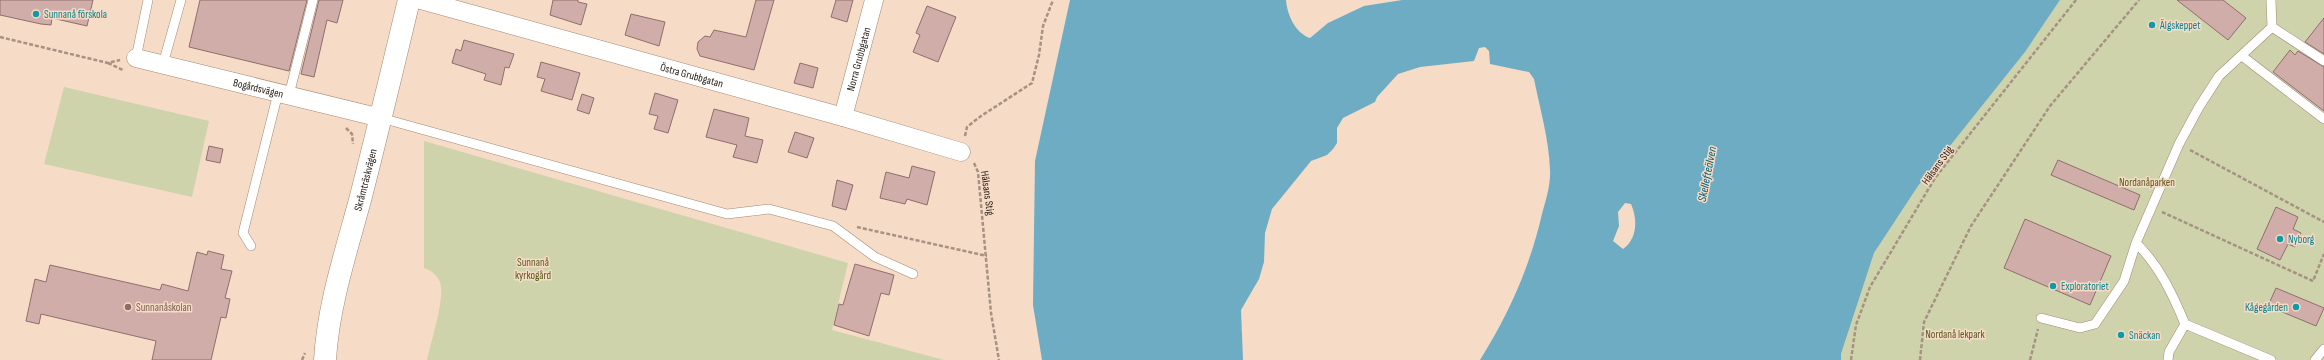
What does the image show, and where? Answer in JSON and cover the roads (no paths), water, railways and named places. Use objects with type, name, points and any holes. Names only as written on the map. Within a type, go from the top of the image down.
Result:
[{"type":"main road","name":"Skråmträskvägen","points":[[325,360],[326,343],[341,271],[381,118],[409,0]]},
{"type":"street","name":"Östra Grubbgatan","points":[[421,0],[844,117],[961,152]]},
{"type":"street","name":"Norra Grubbgatan","points":[[844,117],[874,0]]},
{"type":"street","name":"Bogårdsvägen","points":[[136,58],[381,118]]},
{"type":"lane","points":[[136,58],[148,0]]},
{"type":"lane","points":[[163,64],[181,0]]},
{"type":"lane","points":[[251,246],[243,233],[283,94],[313,0]]},
{"type":"lane","points":[[2040,318],[2080,328],[2095,324],[2124,281],[2136,243],[2153,208],[2179,144],[2219,76],[2242,56],[2272,26],[2271,0]]},
{"type":"lane","points":[[2272,26],[2324,61]]},
{"type":"lane","points":[[2242,56],[2324,120]]},
{"type":"lane","points":[[381,118],[727,214],[769,209],[833,226],[875,257],[912,274]]},
{"type":"lane","points":[[2136,243],[2150,256],[2186,324],[2271,360]]},
{"type":"lane","points":[[2168,360],[2169,352],[2186,324]]},
{"type":"lane","points":[[2315,360],[2324,349]]},
{"type":"water","name":"Skellefteälven","points":[[1070,0],[1286,0],[1290,17],[1296,27],[1305,36],[1310,38],[1328,23],[1364,6],[1402,0],[2060,0],[2025,52],[1918,186],[1874,253],[1841,354],[1841,360],[1480,360],[1500,326],[1524,273],[1536,237],[1550,182],[1546,135],[1534,79],[1529,72],[1490,64],[1489,51],[1485,47],[1479,48],[1474,61],[1420,67],[1398,74],[1377,97],[1375,102],[1343,118],[1337,128],[1337,143],[1333,149],[1327,155],[1311,161],[1272,209],[1265,233],[1264,262],[1259,279],[1241,310],[1243,360],[1042,360],[1033,305],[1035,161]],"holes":[[[1625,203],[1631,204],[1635,216],[1634,235],[1628,245],[1623,249],[1613,241],[1619,226],[1618,212]]]},
{"type":"place","name":"Sunnanå förskola","points":[[36,14]]},
{"type":"place","name":"Älgskeppet","points":[[2152,25]]},
{"type":"place","name":"Nyborg","points":[[2280,239]]},
{"type":"place","name":"Exploratoriet","points":[[2053,286]]},
{"type":"place","name":"Sunnanåskolan","points":[[128,307]]},
{"type":"place","name":"Kågegården","points":[[2296,307]]},
{"type":"place","name":"Snäckan","points":[[2121,335]]},
{"type":"park label","name":"Nordanåparken","points":[[2147,182]]},
{"type":"park label","name":"Sunnanå kyrkogård","points":[[533,268]]},
{"type":"park label","name":"Nordanå lekpark","points":[[1955,334]]}]
